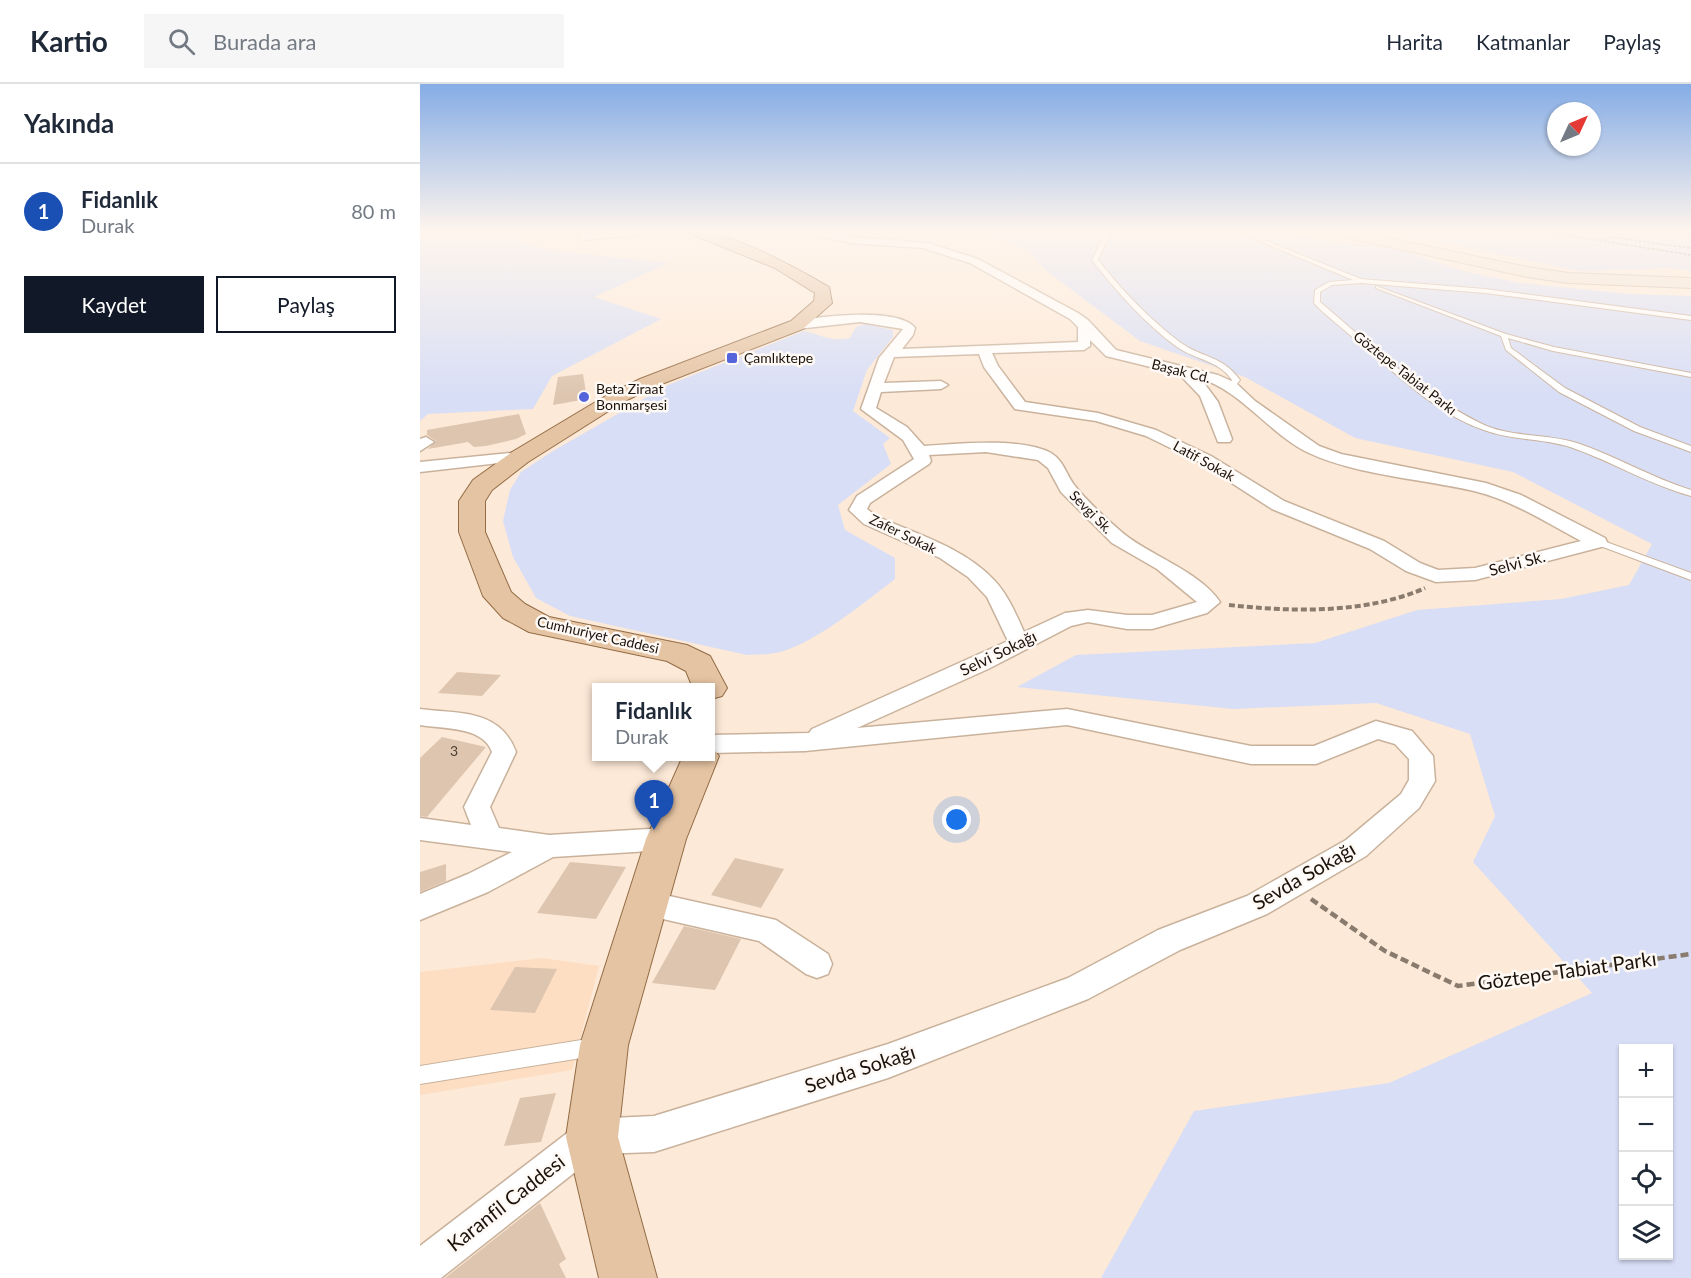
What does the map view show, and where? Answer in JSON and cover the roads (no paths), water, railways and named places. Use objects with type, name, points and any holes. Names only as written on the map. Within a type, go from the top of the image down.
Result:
[{"type":"main road","name":"Cumhuriyet Caddesi","points":[[708,683],[699,664],[676,652],[540,625],[514,611],[498,596],[472,532],[472,501],[482,485],[519,457],[616,398],[647,383],[797,325],[823,303],[823,291],[814,286]]},
{"type":"main road","points":[[628,1278],[592,1137],[604,1045],[666,839],[699,761]]},
{"type":"street","name":"Başak Cd.","points":[[1019,286],[1038,294],[1084,323],[1111,353],[1181,370],[1231,386],[1250,404],[1313,449],[1337,458],[1480,487],[1515,499],[1598,542]]},
{"type":"street","points":[[797,325],[860,318],[905,324],[909,328],[907,335],[890,353],[868,409],[912,438],[921,451]]},
{"type":"street","points":[[890,353],[985,351],[1026,347],[1095,356],[1084,323]]},
{"type":"street","name":"Latif Sokak","points":[[985,351],[992,367],[1020,406],[1098,417],[1151,433],[1205,459],[1278,505],[1377,545],[1413,567],[1436,576]]},
{"type":"street","points":[[1181,370],[1197,382],[1212,401],[1224,439]]},
{"type":"street","points":[[875,388],[941,385]]},
{"type":"street","name":"Sevgi Sk.","points":[[921,451],[986,447],[1018,450],[1044,456],[1055,465],[1066,488],[1119,539],[1164,565],[1205,606]]},
{"type":"street","name":"Zafer Sokak","points":[[921,451],[923,461],[863,500],[858,510],[870,520],[955,559],[987,584],[1002,606],[1020,644]]},
{"type":"street","points":[[420,466],[519,457]]},
{"type":"street","name":"Selvi Sk.","points":[[1436,576],[1475,574],[1598,542]]},
{"type":"street","name":"Selvi Sokağı","points":[[805,742],[1020,644],[1065,620],[1088,616],[1127,622],[1152,622],[1205,606]]},
{"type":"street","points":[[420,717],[482,726],[499,738],[504,752],[477,807],[490,838]]},
{"type":"street","name":"Sevda Sokağı","points":[[592,1137],[654,1134],[888,1061],[1077,988],[1169,940],[1257,905],[1356,848],[1410,801],[1422,781],[1421,756],[1403,737],[1376,730],[1316,755],[1251,755],[1067,717],[805,742],[715,744]]},
{"type":"street","points":[[420,829],[549,846],[666,839]]},
{"type":"street","points":[[420,907],[478,883],[549,846]]},
{"type":"street","points":[[647,904],[766,929],[818,964]]},
{"type":"street","name":"Karanfil Caddesi","points":[[420,1270],[592,1137]]},
{"type":"lane","points":[[1115,286],[1181,346],[1228,366],[1236,380],[1231,386]]},
{"type":"lane","name":"Göztepe Tabiat Parkı","points":[[1326,286],[1317,291],[1317,303],[1444,406],[1482,427],[1572,444],[1663,485],[1691,493]]},
{"type":"lane","name":"Göztepe Tabiat Parkı","points":[[1374,286],[1504,334],[1553,349],[1691,375]]},
{"type":"lane","name":"Göztepe Tabiat Parkı","points":[[1420,286],[1485,291],[1691,318]]},
{"type":"lane","points":[[1504,334],[1508,349],[1562,390],[1637,429],[1691,449]]},
{"type":"lane","points":[[1598,542],[1691,577]]},
{"type":"lane","points":[[420,1076],[604,1045]]},
{"type":"place","name":"Çamlıktepe","points":[[732,358]]},
{"type":"place","name":"Beta Ziraat Bonmarşesi","points":[[584,397]]},
{"type":"place","name":"Fidanlık","points":[[654,830]]}]
